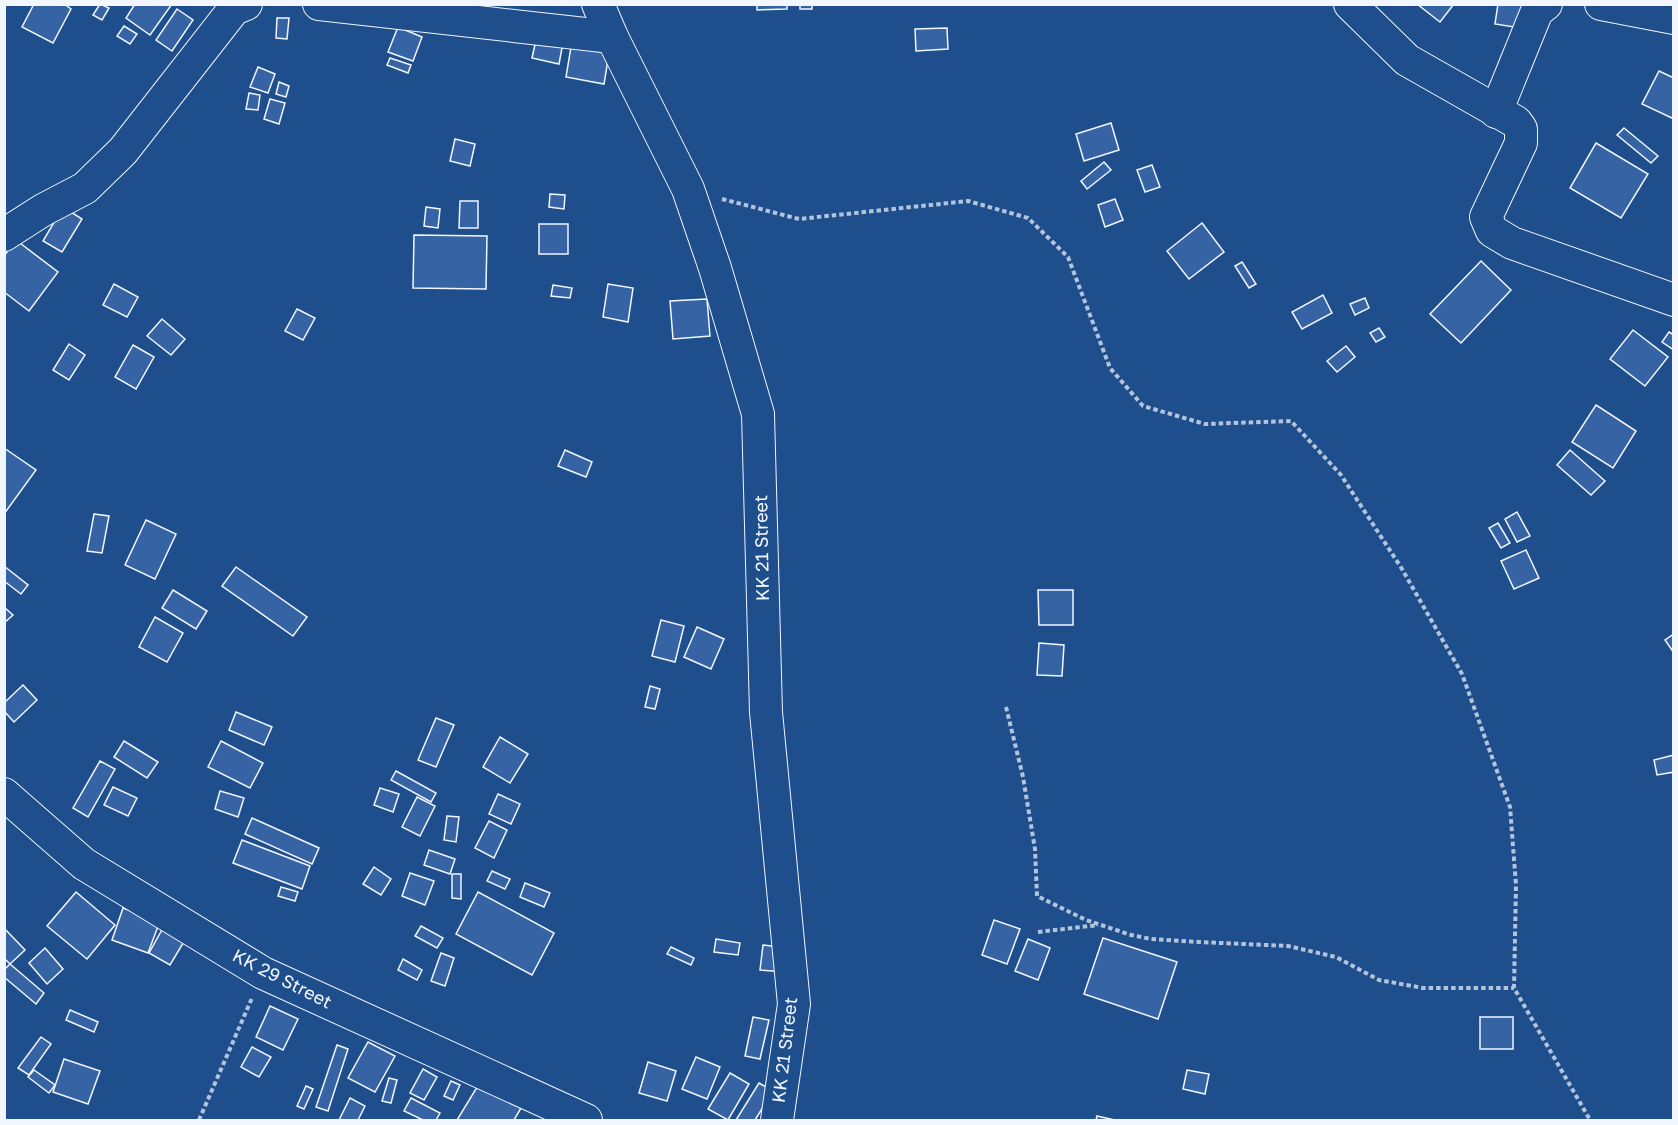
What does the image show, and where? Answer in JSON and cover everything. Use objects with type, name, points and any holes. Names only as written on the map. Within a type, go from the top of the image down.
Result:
[{"type":"street","points":[[4,235],[43,210],[85,188],[123,151],[234,9],[246,4]]},
{"type":"street","points":[[319,4],[612,37]]},
{"type":"street","name":"KK 21 Street","points":[[598,4],[612,37],[688,189],[715,268],[758,414],[766,712],[794,1004],[777,1120]]},
{"type":"street","points":[[1350,4],[1407,60],[1516,122],[1521,129],[1521,143],[1486,217],[1492,231],[1512,243],[1674,300]]},
{"type":"street","points":[[1496,112],[1537,11],[1546,4]]},
{"type":"street","points":[[1601,4],[1674,18]]},
{"type":"street","name":"KK 29 Street","points":[[4,794],[84,864],[263,972],[586,1120]]},
{"type":"path","points":[[688,189],[799,219],[968,201],[1028,218],[1068,257],[1110,368],[1143,405],[1205,424],[1292,421],[1341,475],[1402,568],[1462,674],[1510,807],[1516,885],[1514,988],[1590,1120]]},
{"type":"path","points":[[1006,707],[1023,777],[1035,849],[1037,896],[1086,920],[1150,939],[1288,946],[1336,957],[1379,980],[1424,988],[1514,988]]},
{"type":"path","points":[[1038,932],[1102,925]]},
{"type":"path","points":[[199,1120],[263,972]]},
{"type":"building","points":[[34,4],[64,4],[71,9],[53,43],[22,27]]},
{"type":"building","points":[[100,4],[109,8],[102,20],[93,15]]},
{"type":"building","points":[[135,4],[172,4],[150,35],[126,18]]},
{"type":"building","points":[[757,4],[787,4],[787,9],[757,10]]},
{"type":"building","points":[[800,4],[812,4],[812,9],[800,9]]},
{"type":"building","points":[[1417,4],[1454,4],[1440,22]]},
{"type":"building","points":[[1498,4],[1524,4],[1520,28],[1495,24]]},
{"type":"building","points":[[177,9],[193,20],[172,51],[156,40]]},
{"type":"building","points":[[277,18],[289,18],[287,39],[276,38]]},
{"type":"building","points":[[124,26],[137,34],[130,44],[117,36]]},
{"type":"building","points":[[398,27],[422,37],[413,61],[388,52]]},
{"type":"building","points":[[947,28],[948,49],[916,51],[915,29]]},
{"type":"building","points":[[538,31],[564,37],[559,64],[532,58]]},
{"type":"building","points":[[571,47],[609,53],[604,84],[566,77]]},
{"type":"building","points":[[390,58],[411,65],[408,73],[387,65]]},
{"type":"building","points":[[258,67],[275,74],[268,93],[250,87]]},
{"type":"building","points":[[1659,71],[1674,78],[1674,119],[1642,104]]},
{"type":"building","points":[[279,82],[289,86],[286,97],[276,94]]},
{"type":"building","points":[[249,93],[260,95],[258,110],[246,109]]},
{"type":"building","points":[[270,99],[285,103],[279,124],[264,119]]},
{"type":"building","points":[[1111,123],[1119,150],[1084,161],[1076,134]]},
{"type":"building","points":[[1624,128],[1658,156],[1651,163],[1617,135]]},
{"type":"building","points":[[455,139],[475,144],[470,166],[450,161]]},
{"type":"building","points":[[1596,143],[1648,174],[1621,218],[1570,188]]},
{"type":"building","points":[[1104,162],[1111,170],[1087,189],[1081,181]]},
{"type":"building","points":[[1152,165],[1160,187],[1145,192],[1137,170]]},
{"type":"building","points":[[550,194],[565,195],[564,209],[549,207]]},
{"type":"building","points":[[1115,199],[1123,220],[1105,227],[1098,205]]},
{"type":"building","points":[[460,201],[478,201],[478,228],[459,228]]},
{"type":"building","points":[[63,207],[82,219],[62,252],[43,241]]},
{"type":"building","points":[[426,207],[440,209],[438,228],[424,226]]},
{"type":"building","points":[[1202,223],[1224,252],[1189,279],[1167,251]]},
{"type":"building","points":[[539,224],[568,224],[568,254],[539,254]]},
{"type":"building","points":[[414,235],[487,236],[486,289],[413,288]]},
{"type":"building","points":[[16,240],[58,272],[29,311],[4,292],[4,256]]},
{"type":"building","points":[[1481,261],[1511,290],[1461,343],[1430,314]]},
{"type":"building","points":[[1242,262],[1256,284],[1249,288],[1235,266]]},
{"type":"building","points":[[114,284],[138,297],[127,317],[103,305]]},
{"type":"building","points":[[608,284],[633,288],[628,322],[603,317]]},
{"type":"building","points":[[553,285],[572,288],[570,298],[551,296]]},
{"type":"building","points":[[1323,295],[1332,313],[1302,329],[1292,312]]},
{"type":"building","points":[[1365,298],[1369,308],[1355,315],[1350,304]]},
{"type":"building","points":[[707,299],[710,336],[673,339],[670,301]]},
{"type":"building","points":[[297,309],[315,318],[303,340],[285,331]]},
{"type":"building","points":[[162,319],[185,339],[171,355],[147,336]]},
{"type":"building","points":[[1379,328],[1385,337],[1376,342],[1370,333]]},
{"type":"building","points":[[1633,330],[1668,357],[1645,386],[1610,359]]},
{"type":"building","points":[[1669,332],[1674,335],[1674,350],[1662,342]]},
{"type":"building","points":[[69,344],[85,355],[69,380],[53,370]]},
{"type":"building","points":[[133,345],[154,357],[136,389],[115,377]]},
{"type":"building","points":[[1346,346],[1355,357],[1337,372],[1327,361]]},
{"type":"building","points":[[1596,405],[1636,431],[1613,468],[1572,442]]},
{"type":"building","points":[[4,448],[36,470],[4,514]]},
{"type":"building","points":[[565,450],[592,462],[586,477],[558,466]]},
{"type":"building","points":[[1570,450],[1605,481],[1591,495],[1557,465]]},
{"type":"building","points":[[1517,512],[1530,536],[1517,542],[1505,519]]},
{"type":"building","points":[[94,514],[109,516],[102,553],[87,551]]},
{"type":"building","points":[[146,520],[176,534],[155,579],[125,565]]},
{"type":"building","points":[[1498,523],[1510,543],[1501,548],[1489,528]]},
{"type":"building","points":[[1526,550],[1539,578],[1514,589],[1501,561]]},
{"type":"building","points":[[4,566],[28,585],[21,594],[4,581]]},
{"type":"building","points":[[236,567],[307,617],[293,636],[222,586]]},
{"type":"building","points":[[173,590],[207,611],[196,629],[162,608]]},
{"type":"building","points":[[1038,590],[1073,590],[1073,625],[1039,625]]},
{"type":"building","points":[[4,607],[13,615],[4,623]]},
{"type":"building","points":[[155,617],[183,633],[167,662],[139,647]]},
{"type":"building","points":[[661,620],[684,626],[675,662],[652,656]]},
{"type":"building","points":[[697,627],[724,639],[711,669],[684,657]]},
{"type":"building","points":[[1674,634],[1674,653],[1665,640]]},
{"type":"building","points":[[1039,643],[1064,645],[1062,676],[1037,675]]},
{"type":"building","points":[[23,685],[37,700],[14,722],[4,711],[4,703]]},
{"type":"building","points":[[650,686],[660,689],[655,709],[645,707]]},
{"type":"building","points":[[236,712],[272,727],[264,745],[229,730]]},
{"type":"building","points":[[436,718],[454,725],[436,767],[418,760]]},
{"type":"building","points":[[500,737],[528,754],[510,783],[483,767]]},
{"type":"building","points":[[124,741],[158,762],[147,778],[114,757]]},
{"type":"building","points":[[221,741],[263,763],[250,788],[208,767]]},
{"type":"building","points":[[1674,755],[1674,772],[1657,775],[1654,760]]},
{"type":"building","points":[[100,761],[115,769],[88,817],[73,808]]},
{"type":"building","points":[[396,771],[436,793],[431,802],[391,780]]},
{"type":"building","points":[[113,787],[137,798],[128,816],[104,805]]},
{"type":"building","points":[[380,788],[399,794],[393,812],[374,805]]},
{"type":"building","points":[[220,791],[244,798],[238,817],[215,809]]},
{"type":"building","points":[[498,794],[520,804],[511,824],[489,814]]},
{"type":"building","points":[[417,797],[435,806],[420,836],[402,827]]},
{"type":"building","points":[[447,816],[459,817],[456,842],[444,840]]},
{"type":"building","points":[[252,818],[319,848],[312,864],[245,834]]},
{"type":"building","points":[[489,821],[507,830],[494,858],[475,848]]},
{"type":"building","points":[[242,840],[310,866],[302,889],[233,863]]},
{"type":"building","points":[[429,850],[455,859],[450,874],[424,865]]},
{"type":"building","points":[[374,867],[391,879],[381,895],[363,884]]},
{"type":"building","points":[[492,871],[510,879],[505,889],[487,881]]},
{"type":"building","points":[[410,873],[434,881],[425,905],[402,896]]},
{"type":"building","points":[[452,874],[461,874],[461,899],[452,898]]},
{"type":"building","points":[[525,883],[550,893],[544,907],[520,897]]},
{"type":"building","points":[[281,887],[298,892],[295,901],[278,896]]},
{"type":"building","points":[[76,892],[115,925],[87,959],[47,926]]},
{"type":"building","points":[[478,892],[554,933],[532,975],[456,934]]},
{"type":"building","points":[[123,908],[160,921],[148,953],[112,940]]},
{"type":"building","points":[[994,920],[1020,929],[1007,964],[982,955]]},
{"type":"building","points":[[421,926],[443,938],[437,948],[415,936]]},
{"type":"building","points":[[4,928],[25,950],[10,964],[4,958]]},
{"type":"building","points":[[163,928],[185,940],[170,965],[149,953]]},
{"type":"building","points":[[1103,938],[1177,962],[1158,1019],[1084,994]]},
{"type":"building","points":[[716,939],[740,943],[738,955],[714,952]]},
{"type":"building","points":[[1028,939],[1050,948],[1038,980],[1015,971]]},
{"type":"building","points":[[763,945],[788,948],[786,972],[760,970]]},
{"type":"building","points":[[671,947],[694,958],[691,965],[667,954]]},
{"type":"building","points":[[45,948],[63,969],[47,984],[29,963]]},
{"type":"building","points":[[441,953],[454,958],[445,986],[431,981]]},
{"type":"building","points":[[403,959],[422,970],[417,980],[398,970]]},
{"type":"building","points":[[10,964],[44,993],[36,1004],[4,977],[4,970]]},
{"type":"building","points":[[270,1006],[298,1019],[283,1050],[256,1037]]},
{"type":"building","points":[[70,1010],[98,1022],[94,1032],[66,1020]]},
{"type":"building","points":[[753,1017],[769,1020],[760,1059],[745,1056]]},
{"type":"building","points":[[1480,1017],[1513,1017],[1513,1049],[1480,1049]]},
{"type":"building","points":[[41,1037],[51,1044],[29,1075],[18,1068]]},
{"type":"building","points":[[368,1042],[395,1056],[375,1092],[348,1078]]},
{"type":"building","points":[[337,1045],[348,1049],[328,1111],[316,1107]]},
{"type":"building","points":[[252,1047],[271,1057],[259,1077],[241,1067]]},
{"type":"building","points":[[696,1057],[720,1067],[707,1099],[682,1089]]},
{"type":"building","points":[[64,1059],[100,1071],[88,1104],[53,1092]]},
{"type":"building","points":[[648,1062],[676,1071],[667,1101],[639,1093]]},
{"type":"building","points":[[423,1069],[437,1077],[424,1100],[410,1093]]},
{"type":"building","points":[[34,1070],[55,1085],[49,1093],[28,1077]]},
{"type":"building","points":[[1187,1070],[1209,1074],[1205,1094],[1183,1089]]},
{"type":"building","points":[[730,1073],[749,1084],[728,1120],[708,1109]]},
{"type":"building","points":[[389,1078],[397,1080],[391,1103],[382,1101]]},
{"type":"building","points":[[482,1079],[524,1103],[514,1120],[457,1120]]},
{"type":"building","points":[[451,1081],[460,1085],[453,1100],[444,1096]]},
{"type":"building","points":[[759,1083],[773,1091],[755,1120],[736,1120]]},
{"type":"building","points":[[306,1086],[313,1089],[304,1109],[297,1106]]},
{"type":"building","points":[[350,1098],[365,1106],[358,1120],[339,1120]]},
{"type":"building","points":[[411,1098],[440,1113],[436,1120],[423,1120],[404,1111]]},
{"type":"building","points":[[1097,1116],[1115,1120],[1096,1120]]}]
